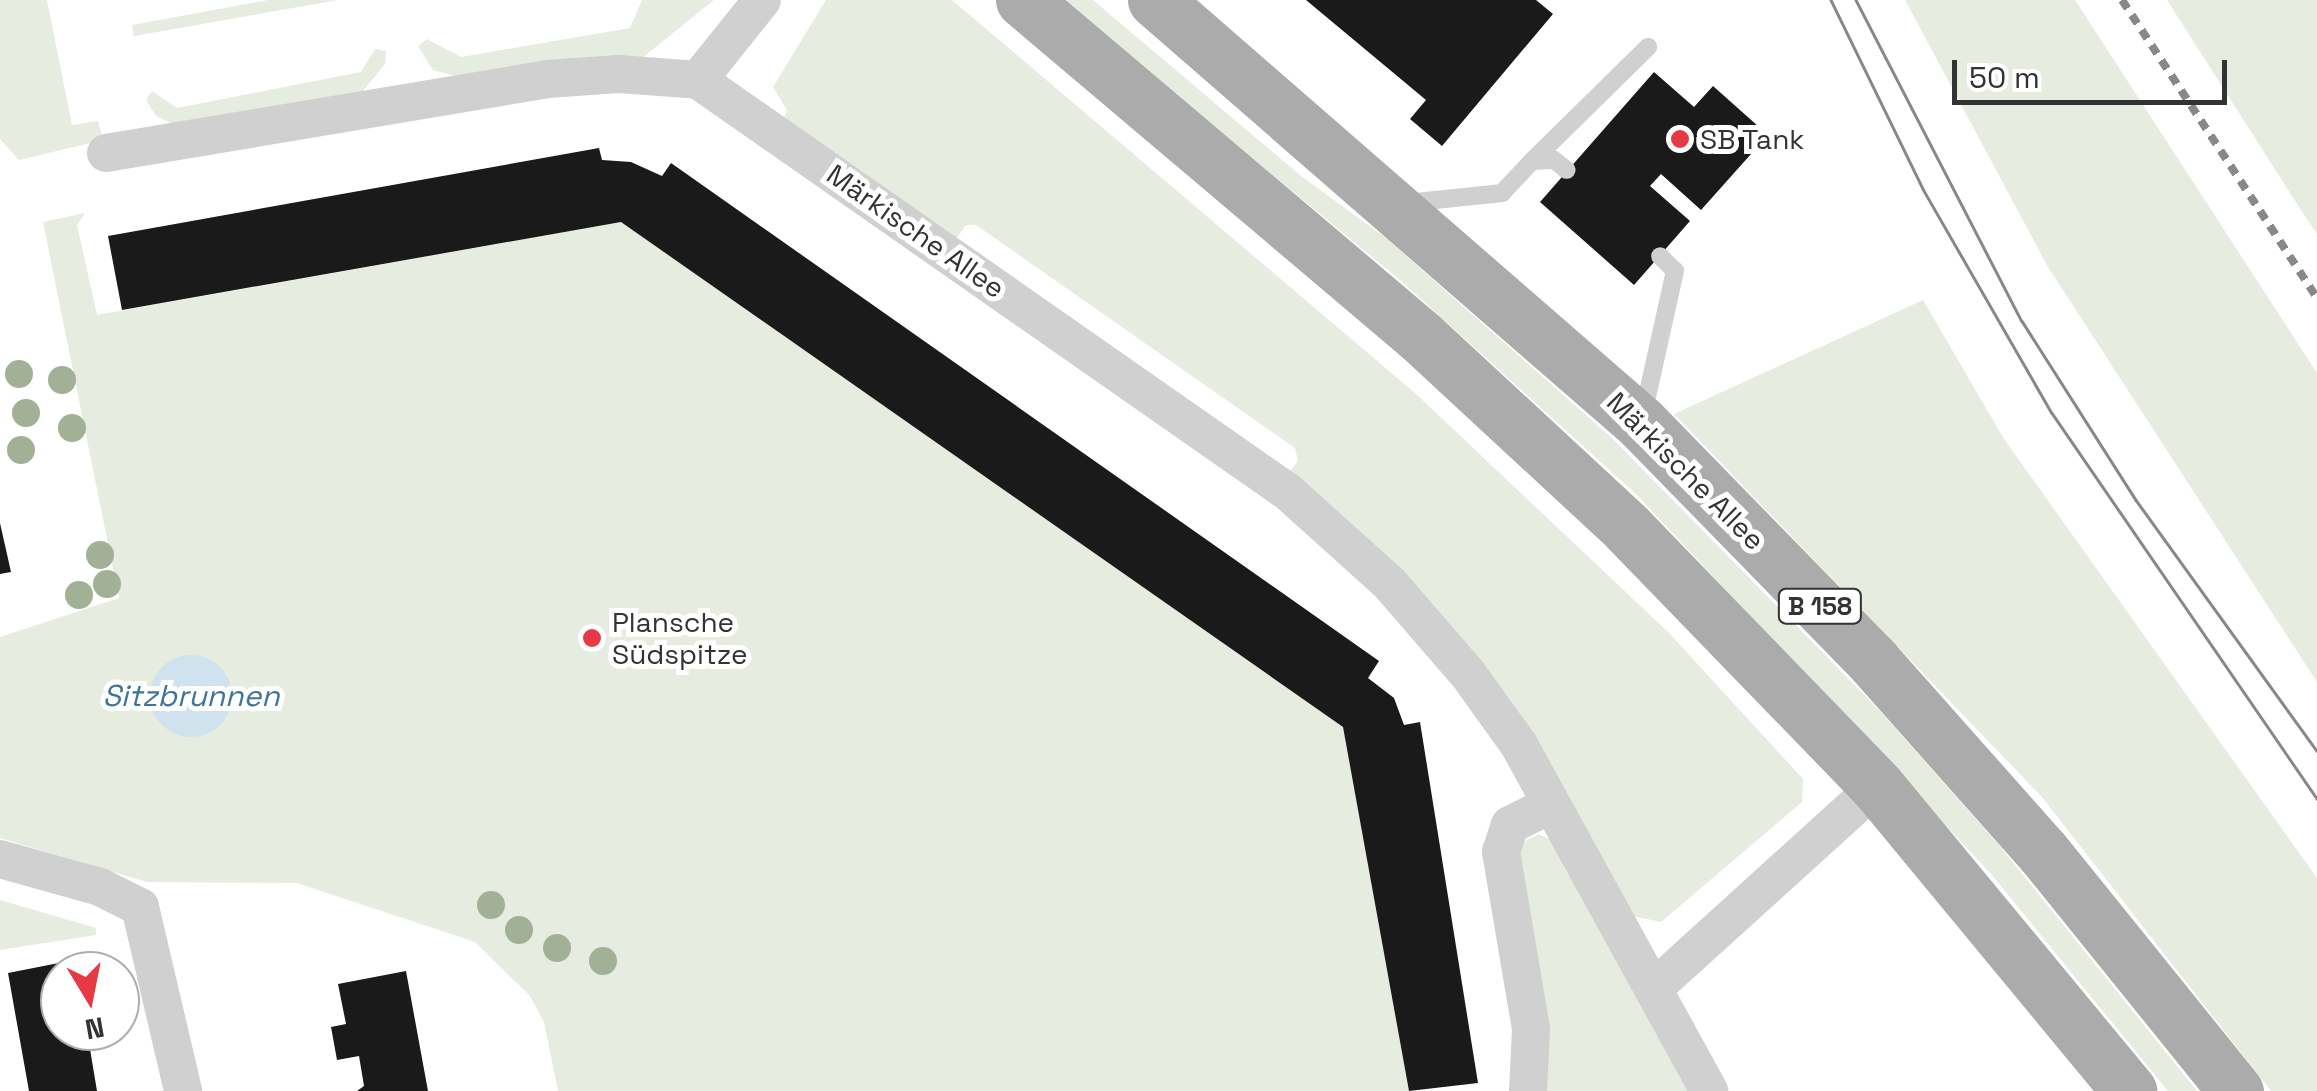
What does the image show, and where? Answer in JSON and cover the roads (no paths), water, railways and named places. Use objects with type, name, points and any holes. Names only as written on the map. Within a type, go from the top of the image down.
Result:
[{"type":"main road","name":"B 158","points":[[1023,0],[1519,426],[1877,786],[2129,1091]]},
{"type":"main road","name":"Märkische Allee","points":[[1155,0],[1394,204],[1641,423],[1874,662],[2042,851],[2236,1091]]},
{"type":"street","points":[[106,153],[547,79],[619,74],[698,80],[762,0]]},
{"type":"street","name":"Märkische Allee","points":[[698,80],[1288,492],[1344,538],[1468,674],[1519,745],[1709,1091]]},
{"type":"street","points":[[1654,988],[1877,786]]},
{"type":"street","points":[[1528,1091],[1530,1029],[1501,852],[1510,825],[1550,805]]},
{"type":"street","points":[[0,859],[100,888],[140,907],[183,1091]]},
{"type":"lane","points":[[1394,204],[1502,193],[1648,46]]},
{"type":"lane","points":[[1532,161],[1554,160],[1567,170]]},
{"type":"lane","points":[[1641,423],[1675,272],[1660,256]]},
{"type":"water","name":"Sitzbrunnen","points":[[191,655],[207,658],[220,667],[229,680],[229,712],[220,725],[207,734],[191,737],[175,734],[162,725],[153,712],[150,696],[153,680],[162,667],[175,658]]},
{"type":"tram line","points":[[1831,0],[1923,189],[2052,413],[2317,799]]},
{"type":"tram line","points":[[1856,0],[2022,321],[2136,500],[2317,751]]},
{"type":"railway","points":[[2122,0],[2317,298]]},
{"type":"place","name":"SB Tank","points":[[1680,139]]},
{"type":"place","name":"Plansche Südspitze","points":[[592,638]]}]
